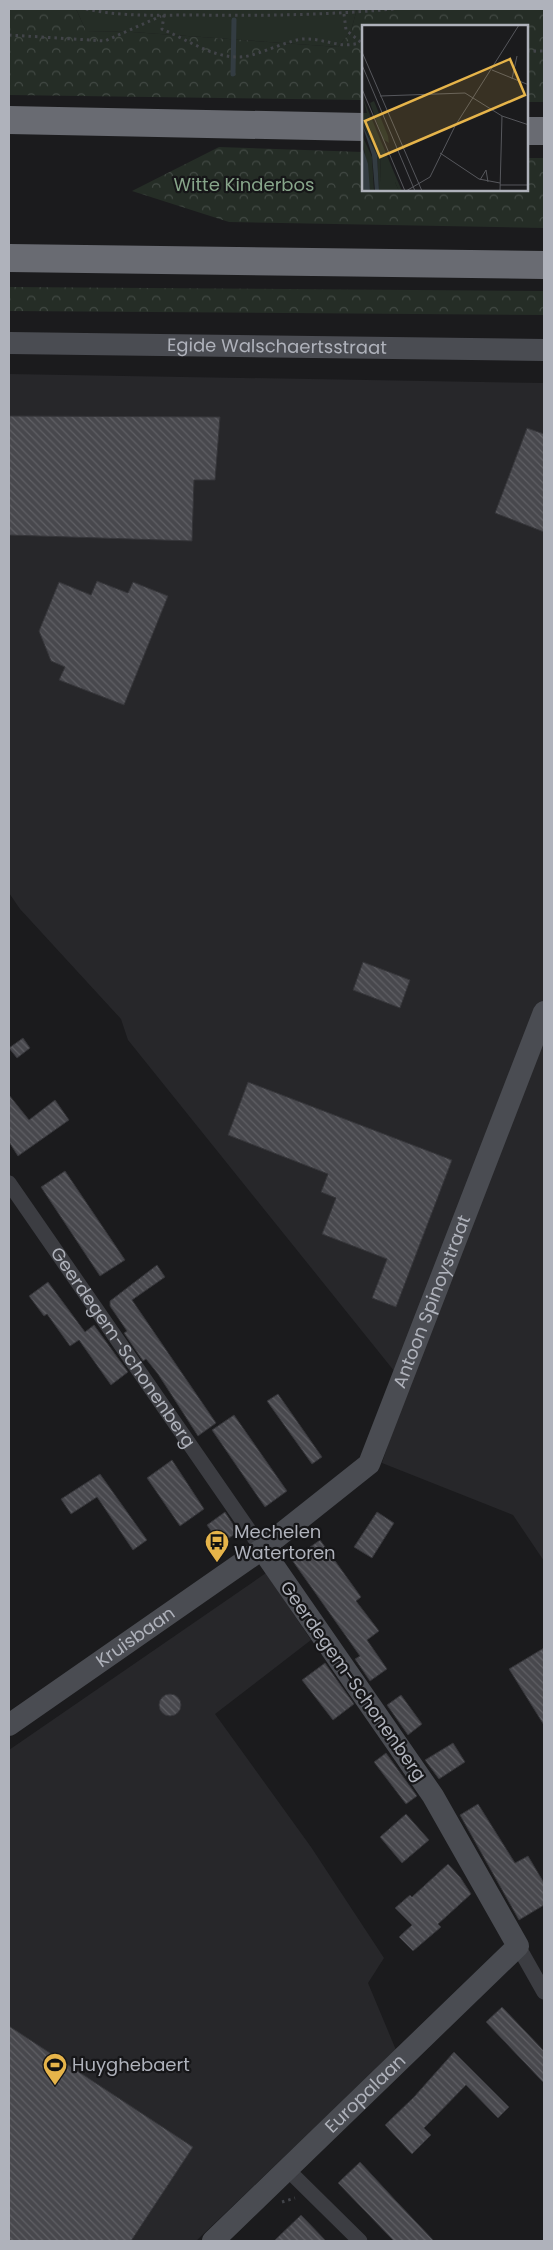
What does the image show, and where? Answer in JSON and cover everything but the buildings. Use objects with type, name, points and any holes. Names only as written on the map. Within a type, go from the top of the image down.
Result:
[{"type":"highway","points":[[9,120],[362,127]]},
{"type":"highway","points":[[528,131],[544,131]]},
{"type":"highway","points":[[9,258],[544,265]]},
{"type":"street","name":"Egide Walschaertsstraat","points":[[9,343],[544,350]]},
{"type":"street","name":"Antoon Spinoystraat","points":[[262,1549],[369,1464],[544,1012]]},
{"type":"street","name":"Geerdegem-Schonenberg","points":[[9,1183],[432,1796],[544,1992]]},
{"type":"street","name":"Kruisbaan","points":[[9,1725],[262,1549]]},
{"type":"street","name":"Europalaan","points":[[213,2241],[518,1946]]},
{"type":"street","points":[[288,2170],[360,2241]]},
{"type":"path","points":[[86,9],[112,15],[344,14],[394,9]]},
{"type":"path","points":[[344,14],[346,30],[361,43]]},
{"type":"path","points":[[9,35],[105,41],[164,15]]},
{"type":"path","points":[[164,15],[162,29],[224,57],[249,56],[301,39],[324,40],[347,47],[361,43]]},
{"type":"path","points":[[528,51],[544,51]]},
{"type":"shaded area","points":[[9,374],[544,383],[544,1561],[513,1515],[382,1463],[407,1387],[128,1040],[121,1019],[20,909],[9,893]]},
{"type":"shaded area","points":[[266,1573],[311,1640],[215,1714],[311,1847],[384,1958],[368,1983],[396,2050],[196,2241],[9,2241],[9,1750]]},
{"type":"green space","points":[[9,9],[76,9],[86,31],[132,32],[338,47],[351,31],[357,9],[544,9],[544,102],[528,102],[528,25],[362,25],[362,100],[9,95]]},
{"type":"green space","points":[[76,9],[357,9],[351,31],[338,47],[132,32],[86,31]]},
{"type":"green space","name":"Witte Kinderbos","points":[[219,147],[362,152],[362,191],[528,191],[528,158],[544,158],[544,228],[229,222],[132,191]]},
{"type":"green space","points":[[9,287],[544,291],[544,315],[9,311]]},
{"type":"waterway","points":[[233,74],[234,20]]},
{"type":"place","name":"Mechelen Watertoren","points":[[217,1563]]},
{"type":"place","name":"Huyghebaert","points":[[55,2086]]}]
